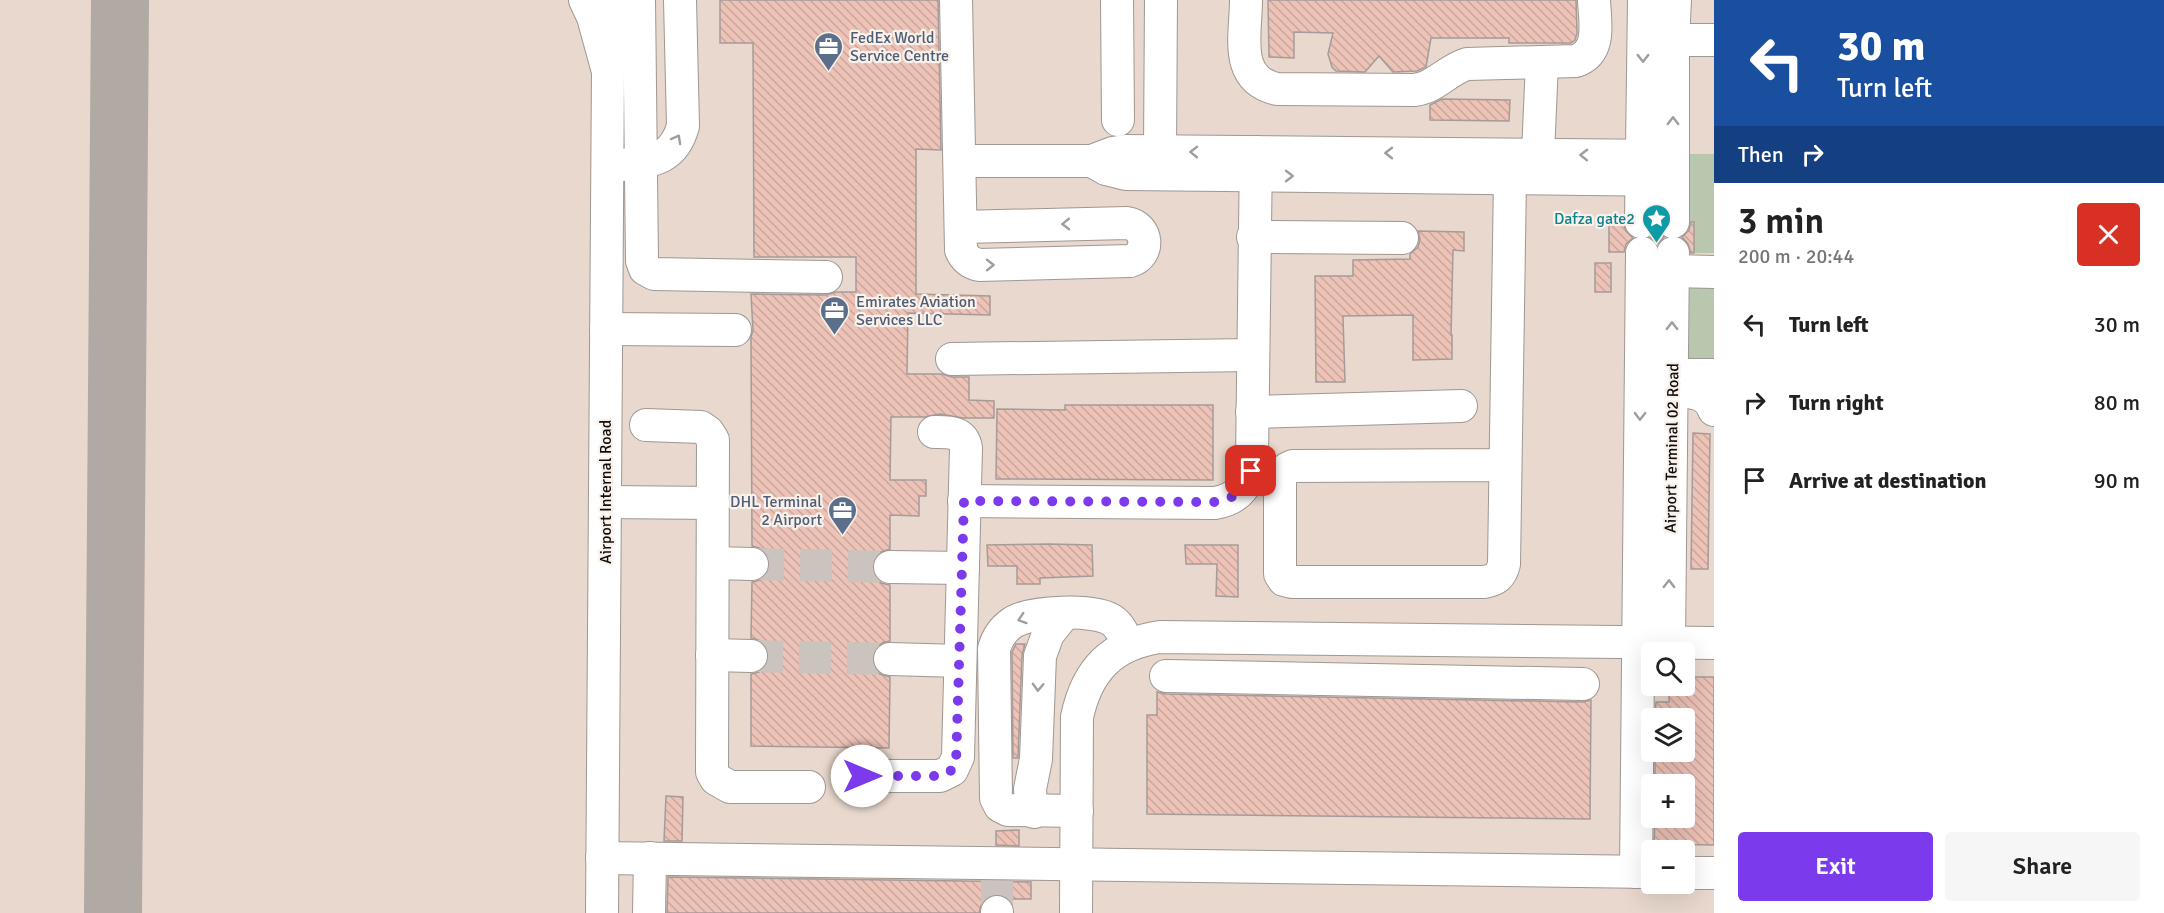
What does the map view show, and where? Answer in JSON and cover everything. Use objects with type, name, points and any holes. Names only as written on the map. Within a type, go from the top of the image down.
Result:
[{"type":"street","name":"Airport Internal Road","points":[[585,0],[593,17],[608,71]]},
{"type":"street","name":"Airport Internal Road","points":[[602,913],[608,71],[614,51],[619,0]]},
{"type":"street","points":[[639,0],[643,265],[654,274],[826,277]]},
{"type":"street","points":[[607,167],[652,161],[670,150],[681,135],[683,126],[680,0]]},
{"type":"street","points":[[957,0],[961,250],[963,255],[979,265],[1130,261],[1138,258],[1144,249],[1142,230],[1132,223],[961,227]]},
{"type":"street","points":[[1117,0],[1118,120]]},
{"type":"street","points":[[1160,151],[1161,0]]},
{"type":"street","points":[[1246,0],[1245,56],[1247,68],[1254,79],[1264,86],[1277,89],[1414,90],[1430,86],[1452,69],[1467,64],[1576,61],[1590,53],[1595,39],[1594,0]]},
{"type":"street","points":[[1641,222],[1644,0]]},
{"type":"street","points":[[1672,222],[1673,40],[1676,0]]},
{"type":"street","points":[[1673,40],[1714,40]]},
{"type":"street","points":[[1538,154],[1542,62]]},
{"type":"street","points":[[1102,166],[1113,153],[1160,151],[1255,164],[1510,178],[1566,188],[1642,167]]},
{"type":"street","points":[[960,161],[1102,166],[1126,174],[1255,164],[1538,154],[1642,167],[1673,168]]},
{"type":"street","points":[[964,501],[1215,502],[1235,497],[1242,490],[1251,471],[1255,164]]},
{"type":"street","points":[[1102,166],[1114,223]]},
{"type":"street","points":[[1505,465],[1293,466],[1286,468],[1280,480],[1280,574],[1284,580],[1292,582],[1484,582],[1494,580],[1501,573],[1504,564],[1510,178]]},
{"type":"street","points":[[1253,237],[1402,238]]},
{"type":"street","name":"Airport Terminal 02 Road","points":[[1641,253],[1636,642],[1643,840]]},
{"type":"street","name":"Airport Terminal 02 Road","points":[[1669,642],[1673,262],[1714,272]]},
{"type":"street","points":[[606,328],[735,330]]},
{"type":"street","points":[[952,359],[1253,355]]},
{"type":"street","points":[[1640,375],[1672,383],[1702,395],[1710,400],[1714,410]]},
{"type":"street","points":[[1672,383],[1714,375]]},
{"type":"street","points":[[1252,412],[1461,406]]},
{"type":"street","points":[[646,425],[701,427],[713,440],[711,765],[716,780],[730,787],[809,788]]},
{"type":"street","points":[[862,776],[940,776],[952,770],[958,757],[965,442],[957,434],[934,432]]},
{"type":"street","points":[[605,502],[713,503]]},
{"type":"street","points":[[713,562],[752,564]]},
{"type":"street","points":[[890,567],[963,568]]},
{"type":"street","points":[[1077,811],[1034,812],[1008,810],[1000,806],[996,798],[994,650],[1001,634],[1014,621],[1041,614],[1104,616],[1113,621],[1121,630],[1128,645]]},
{"type":"street","points":[[1034,812],[1030,789],[1036,759],[1040,656],[1048,634],[1064,614]]},
{"type":"street","points":[[1076,913],[1077,717],[1085,688],[1102,663],[1128,645],[1143,639],[1160,637],[1641,642]]},
{"type":"street","points":[[1260,677],[1261,638]]},
{"type":"street","points":[[1487,641],[1487,682]]},
{"type":"street","points":[[1695,643],[1714,644]]},
{"type":"street","points":[[712,655],[751,656]]},
{"type":"street","points":[[890,659],[960,661]]},
{"type":"street","points":[[1167,676],[1583,684]]},
{"type":"street","points":[[603,858],[997,871],[1077,864],[1641,872]]},
{"type":"street","points":[[649,913],[650,858]]},
{"type":"street","points":[[1695,873],[1714,873]]},
{"type":"shaded area","points":[[0,0],[1714,0],[1714,913],[0,913]]},
{"type":"green space","points":[[1683,154],[1714,154],[1714,253],[1694,253],[1694,222],[1684,222]]},
{"type":"green space","points":[[1678,282],[1714,282],[1714,358],[1687,359]]},
{"type":"building","points":[[720,0],[938,0],[941,150],[916,149],[916,294],[990,296],[990,315],[908,313],[907,374],[969,377],[969,400],[994,401],[994,418],[963,418],[940,414],[924,417],[891,417],[890,480],[926,480],[926,496],[919,496],[919,516],[890,515],[890,549],[874,558],[872,566],[875,576],[881,583],[890,585],[890,641],[882,643],[875,649],[872,659],[874,667],[880,674],[890,677],[889,748],[751,746],[751,674],[759,672],[766,666],[769,656],[767,648],[761,641],[751,638],[752,582],[760,580],[767,574],[770,564],[768,556],[762,549],[752,546],[751,337],[753,330],[751,294],[826,295],[836,292],[856,292],[856,257],[754,257],[753,43],[720,43]]},
{"type":"building","points":[[1268,0],[1576,0],[1577,33],[1575,40],[1571,43],[1509,43],[1509,38],[1431,38],[1426,67],[1417,71],[1393,72],[1379,56],[1365,72],[1336,71],[1332,67],[1328,54],[1333,33],[1294,32],[1294,58],[1269,57]]},
{"type":"building","points":[[1442,99],[1510,100],[1509,121],[1430,120],[1430,105]]},
{"type":"building","points":[[1609,222],[1623,222],[1626,231],[1633,238],[1626,244],[1624,252],[1609,252]]},
{"type":"building","points":[[1691,222],[1694,222],[1694,253],[1691,253],[1682,237],[1689,230]]},
{"type":"building","points":[[1657,230],[1664,237],[1658,244],[1650,237]]},
{"type":"building","points":[[1418,231],[1464,232],[1464,251],[1453,250],[1452,359],[1413,360],[1413,315],[1343,316],[1345,382],[1316,382],[1315,276],[1353,276],[1353,260],[1410,259],[1410,254],[1418,247],[1420,239]]},
{"type":"building","points":[[1595,263],[1611,263],[1611,292],[1595,292]]},
{"type":"building","points":[[1065,405],[1213,405],[1213,480],[996,479],[997,409],[1065,410]]},
{"type":"building","points":[[1693,433],[1710,434],[1708,569],[1691,569]]},
{"type":"building","points":[[987,545],[1092,545],[1093,576],[1040,578],[1040,584],[1017,584],[1017,566],[988,566]]},
{"type":"building","points":[[1185,545],[1238,545],[1238,597],[1216,596],[1217,564],[1186,564]]},
{"type":"building","points":[[1016,644],[1025,644],[1022,655],[1018,758],[1013,758],[1012,652]]},
{"type":"building","points":[[1695,677],[1714,677],[1714,845],[1695,845],[1695,840],[1654,840],[1655,828],[1695,828],[1695,774],[1655,774],[1655,762],[1695,762],[1695,708],[1656,708],[1656,702],[1669,702],[1669,696],[1695,696]]},
{"type":"building","points":[[1157,692],[1583,702],[1591,700],[1590,819],[1147,814],[1147,715],[1157,715]]},
{"type":"building","points":[[666,796],[683,797],[682,841],[664,841]]},
{"type":"building","points":[[1019,830],[1019,846],[996,845],[996,831]]},
{"type":"building","points":[[668,877],[1031,882],[1031,899],[1009,899],[996,894],[989,896],[982,903],[979,913],[667,913]]},
{"type":"taxiway","points":[[113,913],[120,0]]},
{"type":"tunnel","points":[[752,564],[890,567]]},
{"type":"tunnel","points":[[751,656],[890,659]]},
{"type":"tunnel","points":[[997,879],[997,912]]},
{"type":"place","name":"FedEx World Service Centre","points":[[829,72]]},
{"type":"place","name":"Dafza gate2","points":[[1656,244]]},
{"type":"place","name":"Emirates Aviation Services LLC","points":[[835,336]]},
{"type":"place","name":"DHL Terminal 2 Airport","points":[[843,536]]},
{"type":"route","points":[[862,776],[940,776],[947,774],[956,764],[964,501],[1225,501],[1235,497],[1242,490],[1251,471]]}]
